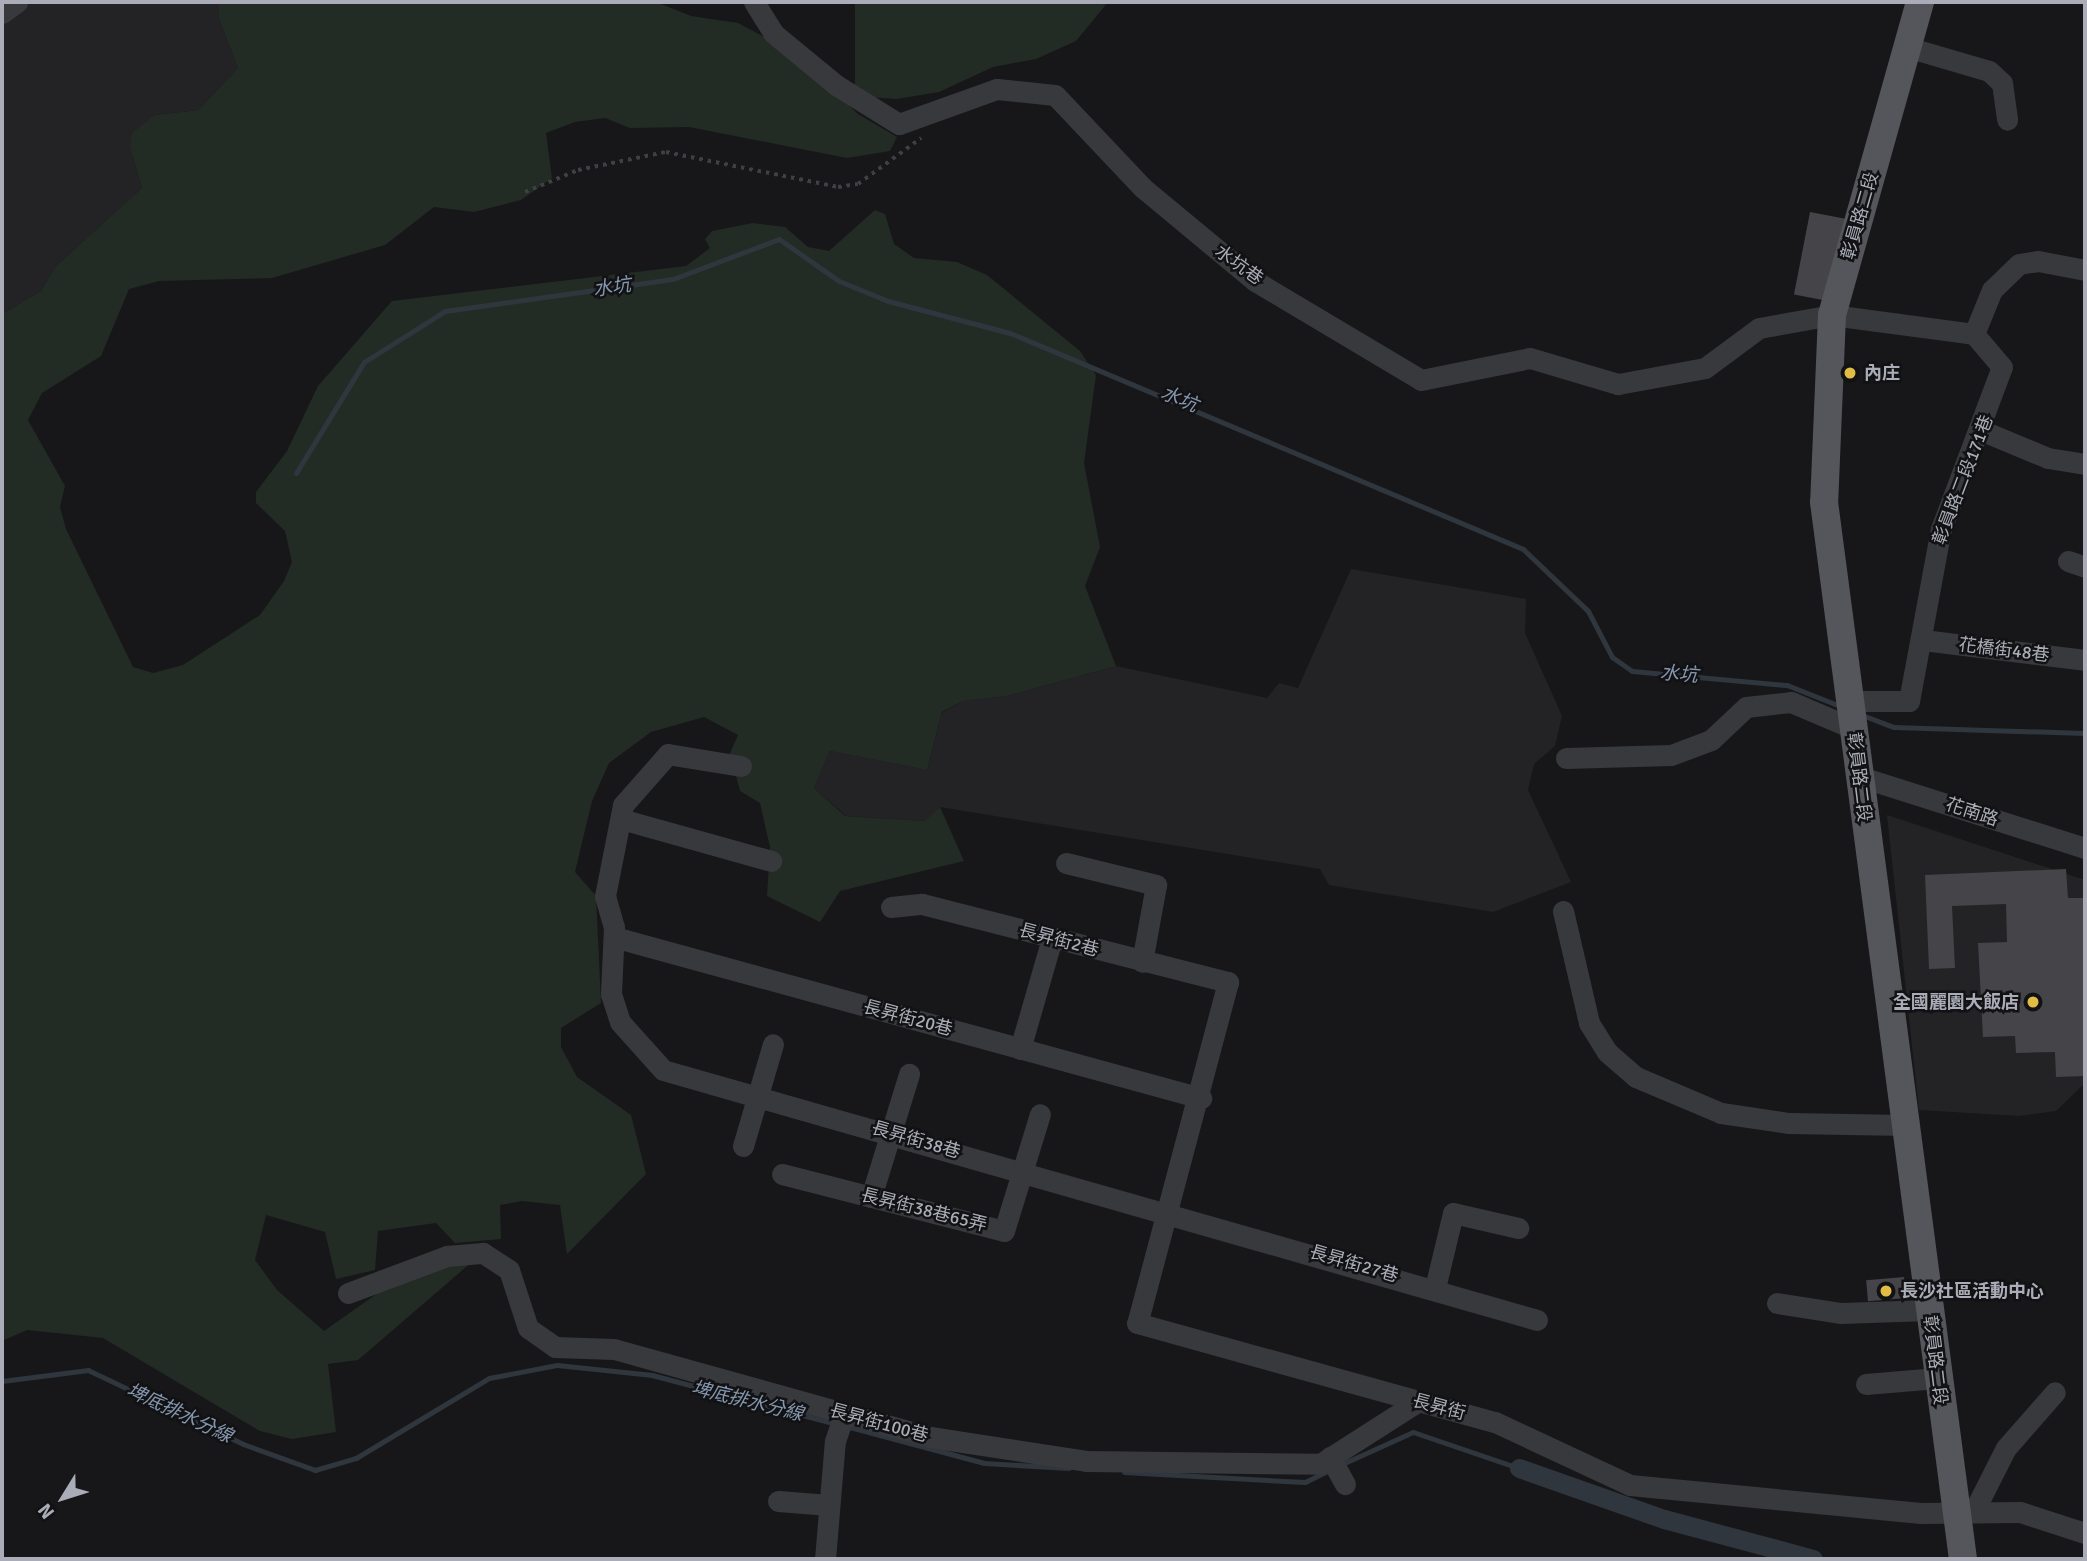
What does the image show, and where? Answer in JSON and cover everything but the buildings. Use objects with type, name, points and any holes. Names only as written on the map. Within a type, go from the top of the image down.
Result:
[{"type":"main road","name":"彰員路二段","points":[[1920,2],[1832,315],[1824,502],[1937,1378],[1966,1510],[1963,1559]]},
{"type":"street","points":[[2,13],[17,2]]},
{"type":"street","name":"水坑巷","points":[[754,2],[773,33],[836,85],[899,124],[997,89],[1055,95],[1143,188],[1255,281],[1421,380],[1530,358],[1618,384],[1705,368],[1759,328],[1832,315]]},
{"type":"street","points":[[1907,47],[1989,71],[2002,83],[2007,120]]},
{"type":"street","points":[[1832,315],[1973,334],[1992,290],[2019,264],[2038,261],[2085,270]]},
{"type":"street","name":"彰員路二段171巷","points":[[1851,714],[1909,701],[1923,640],[1921,613],[1941,529],[1983,431],[2002,367],[1973,334]]},
{"type":"street","points":[[1983,431],[2048,458],[2085,464]]},
{"type":"street","name":"花橋街48巷","points":[[1923,640],[2085,660]]},
{"type":"street","points":[[1566,758],[1671,755],[1712,740],[1746,707],[1791,702],[1851,714]]},
{"type":"street","points":[[614,937],[605,896],[621,819],[643,776],[668,754],[741,766]]},
{"type":"street","name":"花南路","points":[[1858,776],[2085,848]]},
{"type":"street","points":[[621,819],[771,861]]},
{"type":"street","points":[[1066,863],[1156,885],[1142,962]]},
{"type":"street","name":"長昇街2巷","points":[[891,907],[922,904],[1228,982]]},
{"type":"street","points":[[1563,911],[1589,1023],[1607,1052],[1636,1077],[1721,1113],[1789,1123],[1905,1125]]},
{"type":"street","name":"長昇街20巷","points":[[614,937],[1201,1098]]},
{"type":"street","name":"長昇街38巷","points":[[614,937],[611,995],[620,1022],[663,1070],[1170,1211]]},
{"type":"street","points":[[1020,1049],[1052,938]]},
{"type":"street","name":"長昇街","points":[[1228,982],[1201,1098],[1137,1323],[1496,1422],[1630,1485],[1921,1513],[1966,1510],[2020,1512],[2085,1533]]},
{"type":"street","points":[[743,1146],[754,1095],[773,1044]]},
{"type":"street","points":[[871,1197],[888,1132],[909,1073]]},
{"type":"street","points":[[1022,1170],[1040,1114]]},
{"type":"street","name":"長昇街38巷65弄","points":[[782,1174],[1004,1231],[1022,1170]]},
{"type":"street","name":"長昇街27巷","points":[[1170,1211],[1537,1320]]},
{"type":"street","points":[[1435,1288],[1453,1213],[1518,1228]]},
{"type":"street","name":"長昇街100巷","points":[[348,1293],[447,1256],[483,1253],[505,1264],[528,1328],[555,1347],[614,1349],[930,1437],[1086,1461],[1278,1468],[1331,1457],[1417,1402]]},
{"type":"street","points":[[1777,1303],[1841,1313],[1929,1310]]},
{"type":"street","points":[[1866,1384],[1937,1378]]},
{"type":"street","points":[[1966,1510],[2006,1448],[2054,1392]]},
{"type":"street","points":[[825,1559],[835,1441],[844,1415]]},
{"type":"street","points":[[1331,1457],[1345,1483]]},
{"type":"street","points":[[778,1501],[830,1505]]},
{"type":"path","points":[[524,192],[579,170],[666,152],[848,186],[926,133]]},
{"type":"shaded area","points":[[2,2],[219,2],[219,19],[238,68],[198,110],[155,115],[130,147],[142,188],[56,266],[41,291],[2,314]]},
{"type":"shaded area","points":[[219,2],[656,2],[691,16],[738,23],[791,51],[858,114],[897,137],[890,151],[847,158],[689,127],[630,128],[605,118],[575,122],[546,133],[552,178],[521,200],[474,212],[434,207],[385,245],[272,278],[159,281],[129,289],[101,356],[42,393],[28,420],[65,486],[60,507],[66,529],[133,667],[153,673],[183,665],[260,615],[284,581],[292,562],[285,531],[256,503],[256,492],[287,451],[318,386],[392,301],[686,266],[710,248],[705,239],[712,231],[753,223],[785,227],[808,247],[829,251],[875,210],[885,214],[894,244],[914,258],[957,262],[987,275],[1080,351],[1096,375],[1084,463],[1100,547],[1085,586],[1116,666],[1007,696],[963,701],[942,712],[927,770],[830,751],[814,788],[845,816],[925,821],[940,807],[964,861],[840,891],[820,922],[767,896],[770,847],[760,803],[740,791],[730,753],[738,735],[704,717],[651,732],[609,763],[592,801],[575,872],[596,896],[601,1003],[561,1028],[561,1047],[577,1077],[631,1115],[646,1174],[567,1254],[560,1205],[522,1201],[500,1205],[501,1239],[455,1243],[436,1223],[378,1231],[375,1270],[336,1279],[325,1232],[266,1215],[255,1260],[277,1290],[324,1331],[412,1269],[473,1261],[358,1360],[328,1364],[336,1432],[292,1439],[260,1431],[103,1338],[27,1330],[2,1341],[2,314],[41,291],[56,266],[142,188],[130,147],[132,133],[155,115],[198,110],[238,68],[219,19]]},
{"type":"shaded area","points":[[855,2],[1108,2],[1076,41],[1036,59],[993,67],[939,92],[897,99],[868,97],[855,88]]},
{"type":"shaded area","points":[[1351,569],[1526,599],[1525,633],[1562,716],[1555,746],[1534,764],[1528,790],[1571,882],[1493,912],[1329,885],[1320,869],[940,807],[926,821],[846,816],[814,788],[830,751],[927,770],[942,713],[963,701],[1007,696],[1116,666],[1267,698],[1279,683],[1298,688]]},
{"type":"shaded area","name":"全國麗園大飯店","points":[[1887,815],[2085,880],[2085,1083],[2056,1111],[2019,1116],[1919,1110]]},
{"type":"waterway","name":"水坑","points":[[296,473],[364,362],[445,311],[673,279],[779,239],[839,281],[888,301],[1010,333],[1523,549],[1588,611],[1612,657],[1632,671],[1787,685],[1840,706]]},
{"type":"waterway","name":"水坑","points":[[1862,715],[1894,727],[2085,733]]},
{"type":"waterway","name":"埤底排水分線","points":[[2,1381],[88,1370],[243,1444],[315,1470],[356,1458],[489,1378],[557,1365],[652,1375],[836,1424]]},
{"type":"waterway","name":"埤底排水分線","points":[[846,1426],[984,1463],[1069,1468]]},
{"type":"waterway","name":"埤底排水分線","points":[[1340,1465],[1413,1432],[1519,1468]]},
{"type":"waterway","points":[[1519,1468],[1664,1519],[1813,1559]]},
{"type":"waterway","name":"埤底排水分線","points":[[1124,1472],[1305,1482],[1328,1471]]},
{"type":"place","name":"內庄","points":[[1850,373]]},
{"type":"place","name":"全國麗園大飯店","points":[[2033,1002]]},
{"type":"place","name":"長沙社區活動中心","points":[[1886,1291]]}]
